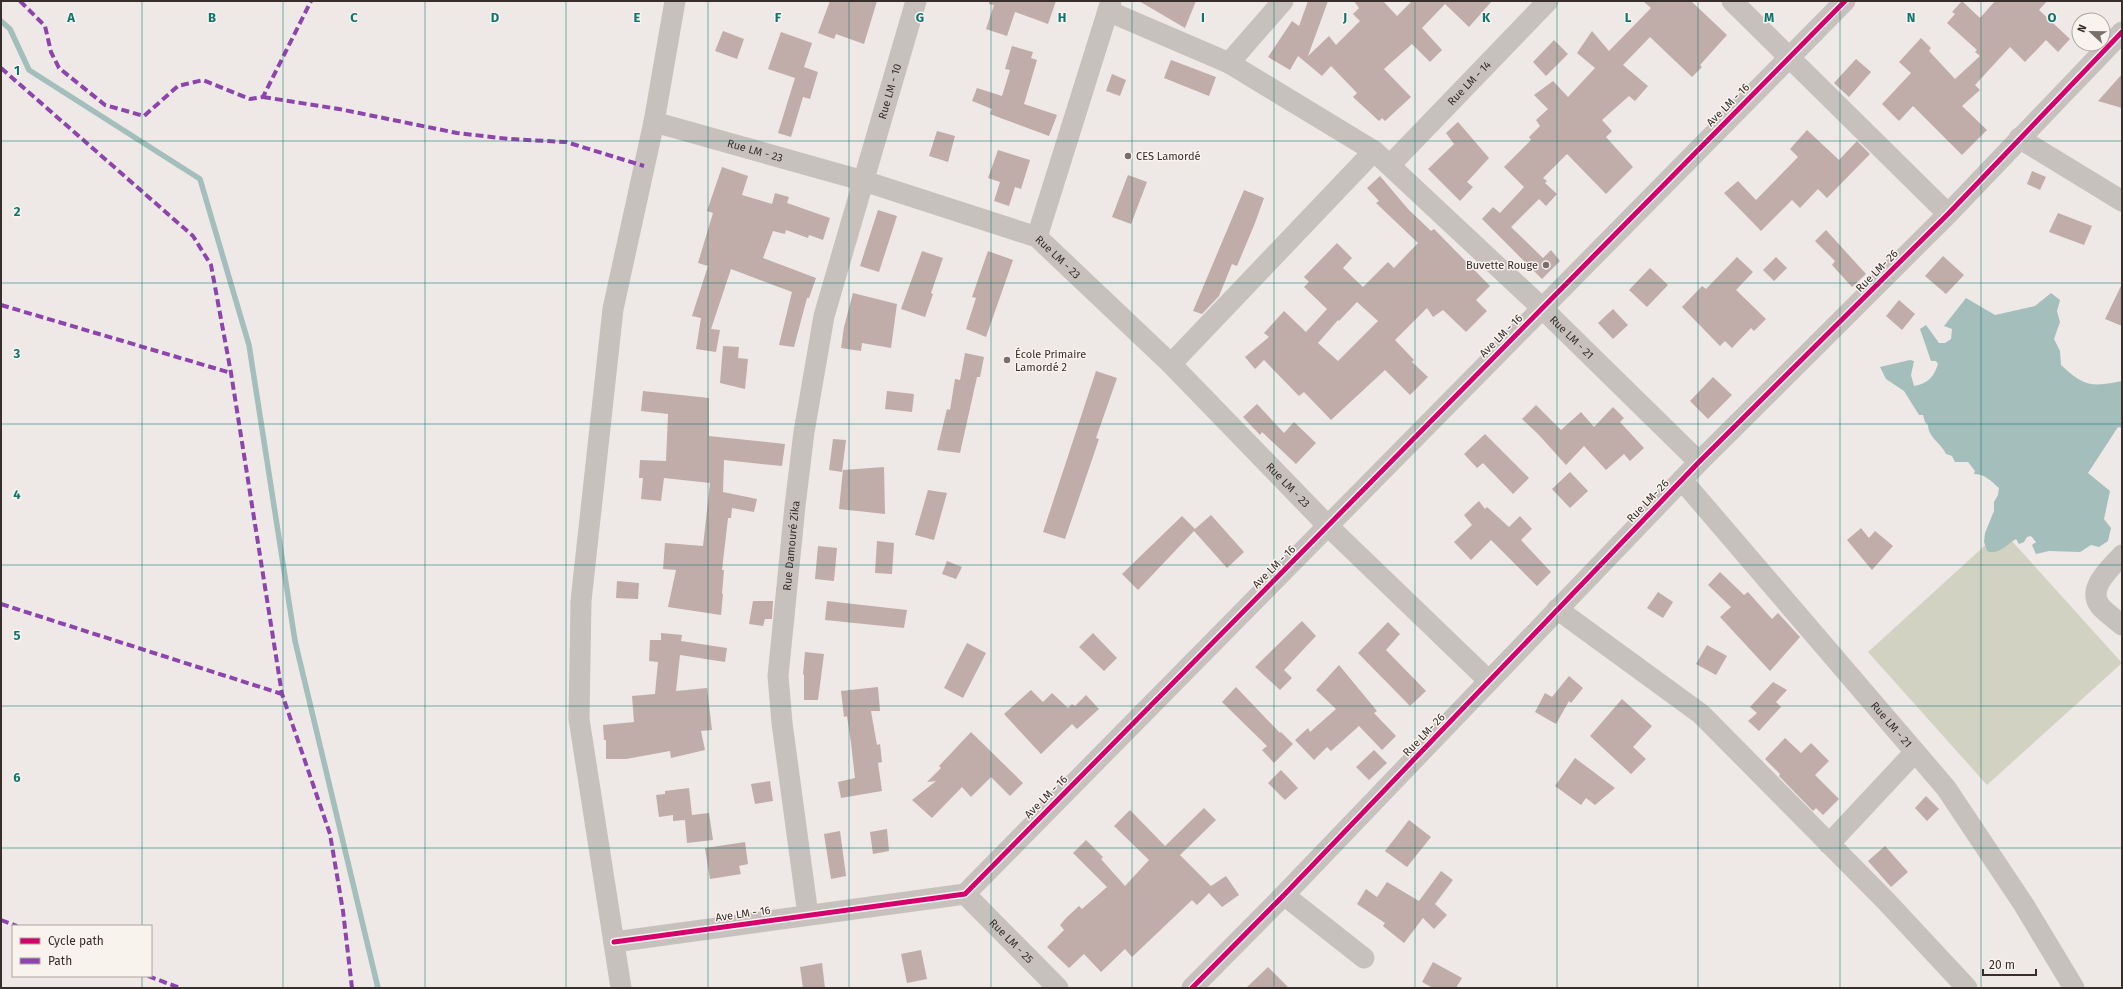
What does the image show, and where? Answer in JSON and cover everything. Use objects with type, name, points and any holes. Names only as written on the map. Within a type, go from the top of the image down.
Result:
[{"type":"street","points":[[621,988],[579,719],[581,601],[613,309],[654,122],[675,1]]},
{"type":"street","name":"Rue LM - 10","points":[[864,181],[916,1]]},
{"type":"street","points":[[1229,63],[1283,1]]},
{"type":"street","name":"Rue LM - 14","points":[[1390,165],[1548,1]]},
{"type":"street","points":[[1732,1],[1948,214]]},
{"type":"street","name":"Ave LM - 16","points":[[614,942],[965,894],[1845,1]]},
{"type":"street","points":[[1036,237],[1110,6]]},
{"type":"street","name":"Rue LM - 21","points":[[1110,6],[1229,63],[1374,151],[1542,308],[1699,462]]},
{"type":"street","name":"Rue LM- 26","points":[[1192,988],[1284,895],[1699,462],[1948,214],[2122,32]]},
{"type":"street","name":"Rue LM - 23","points":[[654,122],[864,181],[1036,237],[1171,364],[1328,526],[1489,681]]},
{"type":"street","points":[[2019,138],[2122,201]]},
{"type":"street","points":[[1171,364],[1374,151]]},
{"type":"street","name":"Rue Damouré Zika","points":[[808,915],[782,723],[779,692],[779,657],[804,432],[817,354],[824,316],[864,181]]},
{"type":"street","name":"Rue LM - 21","points":[[1682,480],[1946,788],[2024,905],[2074,988]]},
{"type":"street","points":[[2122,555],[2101,579],[2097,586],[2095,598],[2100,606],[2122,624]]},
{"type":"street","points":[[1557,609],[1701,714],[1886,901],[1966,988]]},
{"type":"street","points":[[1830,844],[1915,752]]},
{"type":"street","name":"Rue LM - 25","points":[[965,894],[1058,988]]},
{"type":"street","points":[[1284,895],[1364,958]]},
{"type":"green space","points":[[2002,530],[2122,663],[1987,785],[1868,652]]},
{"type":"water","points":[[2051,293],[2060,300],[2057,311],[2060,322],[2054,339],[2060,351],[2061,365],[2076,378],[2089,384],[2103,384],[2122,381],[2122,428],[2118,427],[2088,473],[2110,491],[2104,519],[2111,528],[2108,541],[2099,547],[2091,545],[2080,552],[2049,551],[2036,554],[2032,545],[2036,542],[2031,536],[2027,537],[2024,542],[2019,544],[2016,539],[1999,551],[1991,552],[1987,551],[1984,542],[1985,533],[1994,511],[1994,502],[1998,495],[1999,488],[1985,477],[1974,474],[1975,471],[1968,462],[1955,462],[1952,456],[1946,454],[1932,437],[1923,415],[1919,415],[1904,391],[1886,379],[1880,367],[1910,360],[1914,361],[1911,375],[1914,386],[1923,384],[1932,376],[1938,364],[1936,361],[1931,361],[1920,329],[1926,325],[1939,343],[1945,343],[1951,339],[1952,329],[1944,326],[1966,298],[1995,315],[2035,306]]},
{"type":"building","points":[[830,1],[877,1],[864,44],[836,34],[834,39],[818,33]]},
{"type":"building","points":[[989,1],[1056,1],[1048,24],[1015,12],[1007,36],[986,29],[994,5],[989,4]]},
{"type":"building","points":[[1139,1],[1196,1],[1185,28]]},
{"type":"building","points":[[1308,1],[1328,1],[1308,56],[1329,36],[1336,45],[1360,21],[1353,14],[1359,8],[1354,1],[1383,1],[1397,16],[1412,1],[1492,1],[1469,27],[1445,4],[1422,28],[1442,50],[1430,62],[1412,44],[1384,69],[1411,97],[1385,121],[1382,118],[1379,121],[1353,97],[1357,93],[1331,66],[1322,76],[1298,56],[1290,70],[1268,57],[1292,21],[1299,26]]},
{"type":"building","points":[[1643,1],[1691,1],[1727,35],[1700,65],[1702,67],[1692,77],[1650,37],[1623,65],[1648,86],[1635,101],[1629,96],[1602,120],[1612,131],[1606,137],[1633,167],[1606,194],[1567,154],[1543,178],[1547,181],[1545,183],[1557,194],[1546,206],[1539,199],[1511,227],[1543,258],[1551,250],[1560,261],[1542,279],[1482,219],[1493,207],[1500,213],[1524,187],[1504,167],[1531,140],[1529,137],[1540,126],[1536,120],[1548,109],[1534,95],[1553,81],[1568,97],[1595,68],[1577,53],[1592,31],[1609,51],[1651,8]]},
{"type":"building","points":[[1962,1],[1980,18],[1995,1],[2047,1],[2039,10],[2070,39],[2058,52],[2046,40],[2025,62],[2010,47],[1975,85],[1980,90],[1962,106],[1987,130],[1962,155],[1913,106],[1899,121],[1882,104],[1911,73],[1899,62],[1921,38],[1931,48],[1929,51],[1955,79],[1980,56],[1975,52],[1977,50],[1947,23],[1955,14],[1952,12]]},
{"type":"building","points":[[723,31],[744,39],[737,59],[715,51]]},
{"type":"building","points":[[781,32],[812,43],[804,67],[818,72],[810,99],[803,97],[791,137],[778,133],[795,78],[768,69]]},
{"type":"building","points":[[1554,40],[1568,54],[1546,76],[1533,62]]},
{"type":"building","points":[[1012,46],[1033,52],[1031,58],[1037,60],[1024,104],[1057,115],[1049,136],[990,114],[992,109],[972,101],[977,88],[1002,96],[1010,70],[1005,69]]},
{"type":"building","points":[[1856,59],[1871,72],[1849,97],[1834,83]]},
{"type":"building","points":[[1171,60],[1216,77],[1209,96],[1164,78]]},
{"type":"building","points":[[1112,74],[1126,80],[1120,96],[1106,91]]},
{"type":"building","points":[[2122,74],[2122,108],[2098,101]]},
{"type":"building","points":[[1458,122],[1489,158],[1467,182],[1473,187],[1460,201],[1428,169],[1454,144],[1446,133]]},
{"type":"building","points":[[1807,130],[1839,160],[1857,141],[1870,154],[1827,198],[1818,189],[1800,208],[1792,200],[1761,231],[1724,193],[1738,181],[1756,200],[1798,157],[1790,149]]},
{"type":"building","points":[[937,131],[955,136],[948,162],[929,156]]},
{"type":"building","points":[[998,150],[1030,160],[1021,189],[1015,187],[1009,206],[994,201],[1000,182],[988,178]]},
{"type":"building","points":[[722,167],[748,176],[742,195],[772,204],[775,193],[789,197],[787,203],[830,218],[823,240],[809,235],[808,238],[786,230],[785,234],[773,231],[763,258],[816,278],[809,298],[807,298],[794,347],[779,345],[792,292],[731,269],[711,329],[720,330],[716,352],[696,349],[701,318],[692,316],[708,266],[698,263],[713,213],[707,211]]},
{"type":"building","points":[[2032,171],[2046,177],[2040,190],[2027,184]]},
{"type":"building","points":[[1128,175],[1147,182],[1131,224],[1112,217]]},
{"type":"building","points":[[1380,176],[1408,209],[1431,231],[1434,229],[1490,286],[1476,300],[1487,311],[1466,332],[1443,310],[1433,317],[1427,308],[1395,340],[1414,360],[1412,362],[1428,377],[1410,395],[1385,370],[1331,420],[1304,392],[1299,396],[1264,360],[1255,369],[1245,357],[1269,337],[1264,333],[1284,311],[1306,332],[1327,309],[1304,287],[1309,282],[1304,277],[1337,243],[1352,258],[1343,268],[1363,287],[1388,262],[1394,268],[1418,243],[1376,203],[1379,201],[1367,188]],"holes":[[[1357,302],[1378,321],[1338,361],[1318,343],[1338,320],[1339,321]]]},
{"type":"building","points":[[1244,190],[1264,198],[1237,266],[1232,264],[1219,296],[1202,314],[1193,311]]},
{"type":"building","points":[[878,210],[897,216],[879,272],[860,266]]},
{"type":"building","points":[[2058,213],[2092,226],[2084,245],[2049,232]]},
{"type":"building","points":[[1826,230],[1866,274],[1852,287],[1832,265],[1835,261],[1815,241]]},
{"type":"building","points":[[922,251],[943,258],[931,293],[933,294],[925,317],[901,309]]},
{"type":"building","points":[[988,251],[1013,260],[986,337],[966,329],[976,298],[972,297]]},
{"type":"building","points":[[1943,256],[1964,275],[1946,294],[1925,276]]},
{"type":"building","points":[[1737,257],[1753,272],[1736,290],[1766,319],[1754,331],[1751,328],[1732,348],[1725,341],[1720,346],[1682,307],[1702,286],[1706,289]]},
{"type":"building","points":[[1776,257],[1787,268],[1774,281],[1763,270]]},
{"type":"building","points":[[1650,268],[1668,285],[1647,307],[1629,290]]},
{"type":"building","points":[[2122,284],[2122,326],[2105,319]]},
{"type":"building","points":[[853,293],[897,304],[891,348],[862,343],[861,351],[841,348],[844,327]]},
{"type":"building","points":[[1899,300],[1915,314],[1902,330],[1886,316]]},
{"type":"building","points":[[1613,309],[1628,325],[1613,339],[1598,323]]},
{"type":"building","points":[[723,346],[739,347],[738,358],[748,359],[745,389],[720,383]]},
{"type":"building","points":[[965,353],[984,357],[980,377],[977,377],[960,453],[937,450],[947,409],[950,410],[955,379],[960,380]]},
{"type":"building","points":[[1096,371],[1117,378],[1096,438],[1099,439],[1065,539],[1043,532]]},
{"type":"building","points":[[1713,377],[1732,395],[1708,419],[1690,401]]},
{"type":"building","points":[[643,391],[709,398],[709,436],[785,444],[782,466],[724,460],[723,492],[757,499],[754,512],[732,508],[731,518],[728,518],[722,570],[724,570],[721,615],[668,607],[676,570],[663,569],[665,543],[703,546],[710,483],[664,478],[661,501],[641,499],[643,478],[639,478],[640,460],[666,461],[668,414],[641,411]]},
{"type":"building","points":[[887,391],[914,394],[912,412],[885,409]]},
{"type":"building","points":[[1257,404],[1284,433],[1294,422],[1316,443],[1296,464],[1262,432],[1260,435],[1243,417]]},
{"type":"building","points":[[1536,405],[1561,430],[1581,412],[1594,427],[1613,407],[1624,418],[1620,422],[1644,448],[1630,461],[1624,454],[1606,470],[1584,446],[1566,465],[1522,419]]},
{"type":"building","points":[[1485,434],[1529,478],[1513,494],[1483,463],[1477,468],[1464,454]]},
{"type":"building","points":[[833,439],[846,440],[842,472],[829,470]]},
{"type":"building","points":[[884,467],[885,514],[839,509],[843,470]]},
{"type":"building","points":[[1570,472],[1588,491],[1570,508],[1552,489]]},
{"type":"building","points":[[928,490],[947,493],[934,540],[915,535]]},
{"type":"building","points":[[1479,501],[1485,509],[1487,507],[1509,527],[1520,516],[1532,529],[1521,540],[1551,572],[1537,586],[1491,540],[1471,560],[1454,542],[1472,525],[1464,515]]},
{"type":"building","points":[[1211,515],[1244,552],[1227,568],[1194,531],[1138,590],[1122,574],[1182,516],[1195,529]]},
{"type":"building","points":[[1861,528],[1869,538],[1875,531],[1893,546],[1872,570],[1847,540]]},
{"type":"building","points":[[877,541],[894,543],[892,574],[875,573]]},
{"type":"building","points":[[818,546],[837,548],[834,581],[815,579]]},
{"type":"building","points":[[947,561],[962,567],[956,579],[942,574]]},
{"type":"building","points":[[1720,572],[1744,595],[1748,592],[1772,619],[1778,613],[1800,637],[1770,671],[1720,617],[1731,607],[1708,585]]},
{"type":"building","points":[[617,581],[639,583],[638,599],[616,598]]},
{"type":"building","points":[[1658,592],[1673,602],[1663,618],[1647,608]]},
{"type":"building","points":[[753,601],[773,601],[772,619],[765,619],[763,626],[749,624]]},
{"type":"building","points":[[827,601],[907,610],[904,628],[825,620]]},
{"type":"building","points":[[1302,621],[1316,636],[1284,670],[1292,678],[1280,690],[1255,667]]},
{"type":"building","points":[[1388,622],[1400,634],[1386,650],[1426,691],[1410,706],[1358,653]]},
{"type":"building","points":[[661,633],[682,635],[681,641],[727,648],[725,662],[680,655],[676,691],[707,688],[712,730],[701,731],[705,750],[671,758],[670,751],[626,759],[606,759],[606,740],[604,740],[603,725],[634,722],[632,696],[655,694],[658,662],[649,661],[650,640],[661,640]]},
{"type":"building","points":[[1093,633],[1117,658],[1104,671],[1079,647]]},
{"type":"building","points":[[967,643],[986,653],[963,698],[944,688]]},
{"type":"building","points":[[1707,645],[1727,656],[1716,675],[1696,664]]},
{"type":"building","points":[[805,652],[824,654],[818,700],[804,700],[803,674]]},
{"type":"building","points":[[1339,665],[1377,711],[1374,713],[1396,736],[1382,750],[1359,726],[1331,751],[1327,747],[1314,760],[1295,740],[1308,728],[1310,732],[1336,709],[1316,690]]},
{"type":"building","points":[[1569,676],[1583,688],[1571,703],[1569,701],[1556,724],[1535,712],[1545,693],[1552,697]]},
{"type":"building","points":[[1773,682],[1787,690],[1776,702],[1781,707],[1759,731],[1748,721],[1757,713],[1750,707]]},
{"type":"building","points":[[878,687],[880,711],[871,711],[877,745],[880,744],[882,762],[878,763],[882,791],[841,798],[838,782],[855,778],[847,716],[844,717],[841,691]]},
{"type":"building","points":[[1236,687],[1280,733],[1281,732],[1293,744],[1274,763],[1262,750],[1267,746],[1222,702]]},
{"type":"building","points":[[1031,690],[1043,702],[1052,693],[1068,708],[1072,704],[1075,706],[1086,695],[1099,709],[1077,729],[1072,724],[1041,754],[1004,714]]},
{"type":"building","points":[[1622,699],[1652,726],[1633,747],[1646,759],[1631,774],[1590,736]]},
{"type":"building","points":[[971,732],[1023,783],[1010,796],[991,777],[971,797],[962,787],[932,818],[912,800],[936,781],[927,782],[941,768],[939,766]]},
{"type":"building","points":[[1785,738],[1801,753],[1811,743],[1829,761],[1815,775],[1839,799],[1823,815],[1816,808],[1813,811],[1779,776],[1780,774],[1765,759]]},
{"type":"building","points":[[1374,750],[1387,763],[1369,780],[1356,767]]},
{"type":"building","points":[[1575,758],[1615,788],[1595,805],[1586,798],[1581,805],[1555,786]]},
{"type":"building","points":[[1281,770],[1298,788],[1285,800],[1268,783]]},
{"type":"building","points":[[770,781],[773,801],[755,804],[751,784]]},
{"type":"building","points":[[689,788],[692,815],[709,813],[713,840],[687,843],[685,820],[673,821],[673,815],[659,817],[656,795],[665,794],[665,791]]},
{"type":"building","points":[[1926,796],[1939,809],[1927,821],[1915,808]]},
{"type":"building","points":[[1204,808],[1216,820],[1180,855],[1211,886],[1226,876],[1239,895],[1222,907],[1209,893],[1197,905],[1192,900],[1132,957],[1125,949],[1101,972],[1084,954],[1069,968],[1047,947],[1064,930],[1060,925],[1067,917],[1079,906],[1082,909],[1107,887],[1073,853],[1086,840],[1103,857],[1101,859],[1125,886],[1149,860],[1114,826],[1130,810],[1165,846]]},
{"type":"building","points":[[1409,820],[1431,837],[1407,867],[1385,851]]},
{"type":"building","points":[[887,829],[889,851],[873,854],[870,832]]},
{"type":"building","points":[[840,831],[846,876],[831,879],[824,834]]},
{"type":"building","points":[[745,842],[748,864],[739,866],[741,874],[710,879],[705,848]]},
{"type":"building","points":[[1885,846],[1908,872],[1891,887],[1868,861]]},
{"type":"building","points":[[1441,871],[1453,880],[1435,904],[1447,915],[1434,929],[1423,918],[1404,943],[1383,926],[1385,923],[1357,904],[1366,889],[1377,897],[1387,882],[1419,901]]},
{"type":"building","points":[[921,950],[927,979],[907,983],[901,954]]},
{"type":"building","points":[[1433,962],[1462,978],[1456,988],[1433,988],[1422,982]]},
{"type":"building","points":[[822,963],[825,988],[803,988],[800,967]]},
{"type":"building","points":[[1268,967],[1289,988],[1246,988]]},
{"type":"waterway","points":[[1,21],[10,29],[29,70],[200,179],[249,345],[295,641],[378,988]]},
{"type":"marked path","points":[[20,1],[45,26],[51,52],[59,68],[105,105],[144,116],[178,86],[203,80],[250,99],[263,97],[311,1]]},
{"type":"marked path","points":[[1,68],[193,236],[211,265],[231,373],[282,694],[330,834],[343,911],[352,988]]},
{"type":"marked path","points":[[263,97],[339,109],[457,133],[509,139],[566,142],[644,166]]},
{"type":"marked path","points":[[1,305],[231,373]]},
{"type":"marked path","points":[[1,604],[282,694]]},
{"type":"marked path","points":[[1,920],[14,925]]},
{"type":"marked path","points":[[151,977],[180,988]]},
{"type":"cycle path","points":[[614,942],[965,894],[1845,1]]},
{"type":"cycle path","points":[[1192,988],[1284,895],[1699,462],[1948,214],[2122,32]]},
{"type":"place","name":"CES Lamordé","points":[[1128,156]]},
{"type":"place","name":"Buvette Rouge","points":[[1546,265]]},
{"type":"place","name":"École Primaire Lamordé 2","points":[[1007,360]]}]
